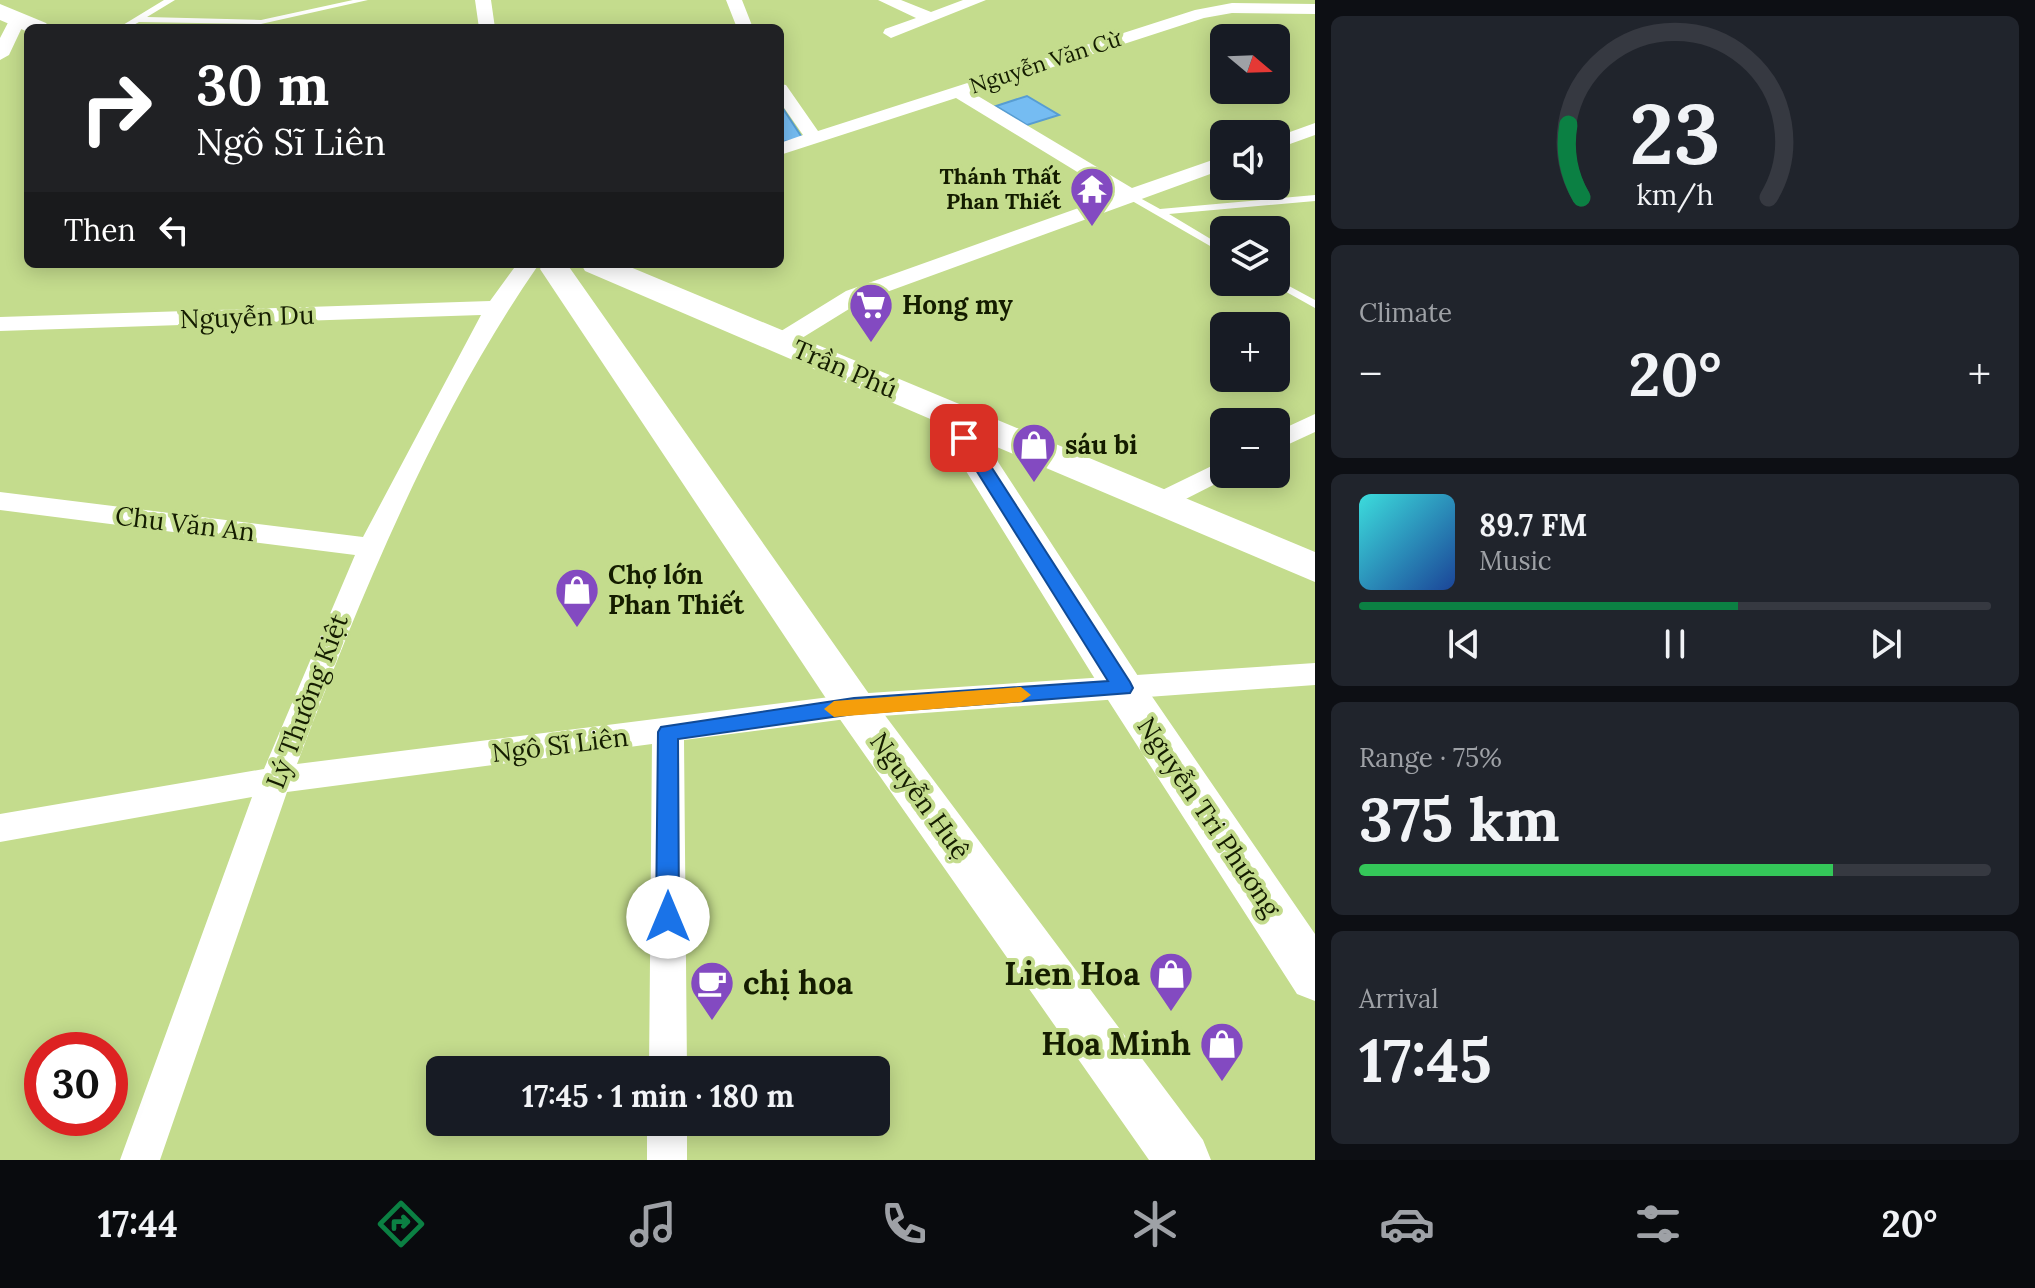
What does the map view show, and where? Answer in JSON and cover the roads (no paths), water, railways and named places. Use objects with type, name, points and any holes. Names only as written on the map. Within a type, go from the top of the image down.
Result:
[{"type":"main road","name":"Nguyễn Huệ","points":[[556,268],[854,706],[1183,1160]]},
{"type":"main road","name":"Trần Phú","points":[[563,268],[781,341],[1315,568]]},
{"type":"main road","name":"Nguyễn Tri Phương","points":[[948,413],[1123,688],[1315,977]]},
{"type":"street","points":[[483,0],[486,24]]},
{"type":"street","points":[[734,0],[743,24]]},
{"type":"street","points":[[886,0],[932,18]]},
{"type":"street","points":[[891,33],[978,0]]},
{"type":"street","name":"Nguyễn Văn Cừ","points":[[784,148],[1228,4],[1315,9]]},
{"type":"street","points":[[0,55],[19,19]]},
{"type":"street","points":[[957,91],[1131,196]]},
{"type":"street","points":[[784,95],[814,138]]},
{"type":"street","points":[[1290,138],[1315,129]]},
{"type":"street","points":[[781,341],[854,296],[1210,167]]},
{"type":"street","name":"Lý Thường Kiệt","points":[[140,1160],[275,780],[369,547],[493,308],[550,268]]},
{"type":"street","name":"Nguyễn Du","points":[[0,324],[493,308]]},
{"type":"street","points":[[1290,435],[1315,422]]},
{"type":"street","points":[[1159,502],[1210,476]]},
{"type":"street","name":"Chu Văn An","points":[[0,501],[369,547]]},
{"type":"street","name":"Ngô Sĩ Liên","points":[[0,828],[275,780],[854,706],[1315,674]]},
{"type":"street","points":[[668,732],[668,1056]]},
{"type":"street","points":[[667,1136],[667,1160]]},
{"type":"lane","points":[[130,24],[146,10],[171,0]]},
{"type":"lane","points":[[139,19],[261,22],[364,0]]},
{"type":"lane","points":[[1131,196],[1210,243]]},
{"type":"lane","points":[[1159,212],[1315,198]]},
{"type":"lane","points":[[1290,290],[1315,305]]},
{"type":"place","name":"Thánh Thất Phan Thiết","points":[[1092,228]]},
{"type":"place","name":"Hong my","points":[[871,344]]},
{"type":"place","name":"sáu bi","points":[[1034,484]]},
{"type":"place","name":"Chợ lớn Phan Thiết","points":[[577,629]]},
{"type":"place","name":"Lien Hoa","points":[[1171,1013]]},
{"type":"place","name":"chị hoa","points":[[712,1022]]},
{"type":"place","name":"Hoa Minh","points":[[1222,1083]]}]
